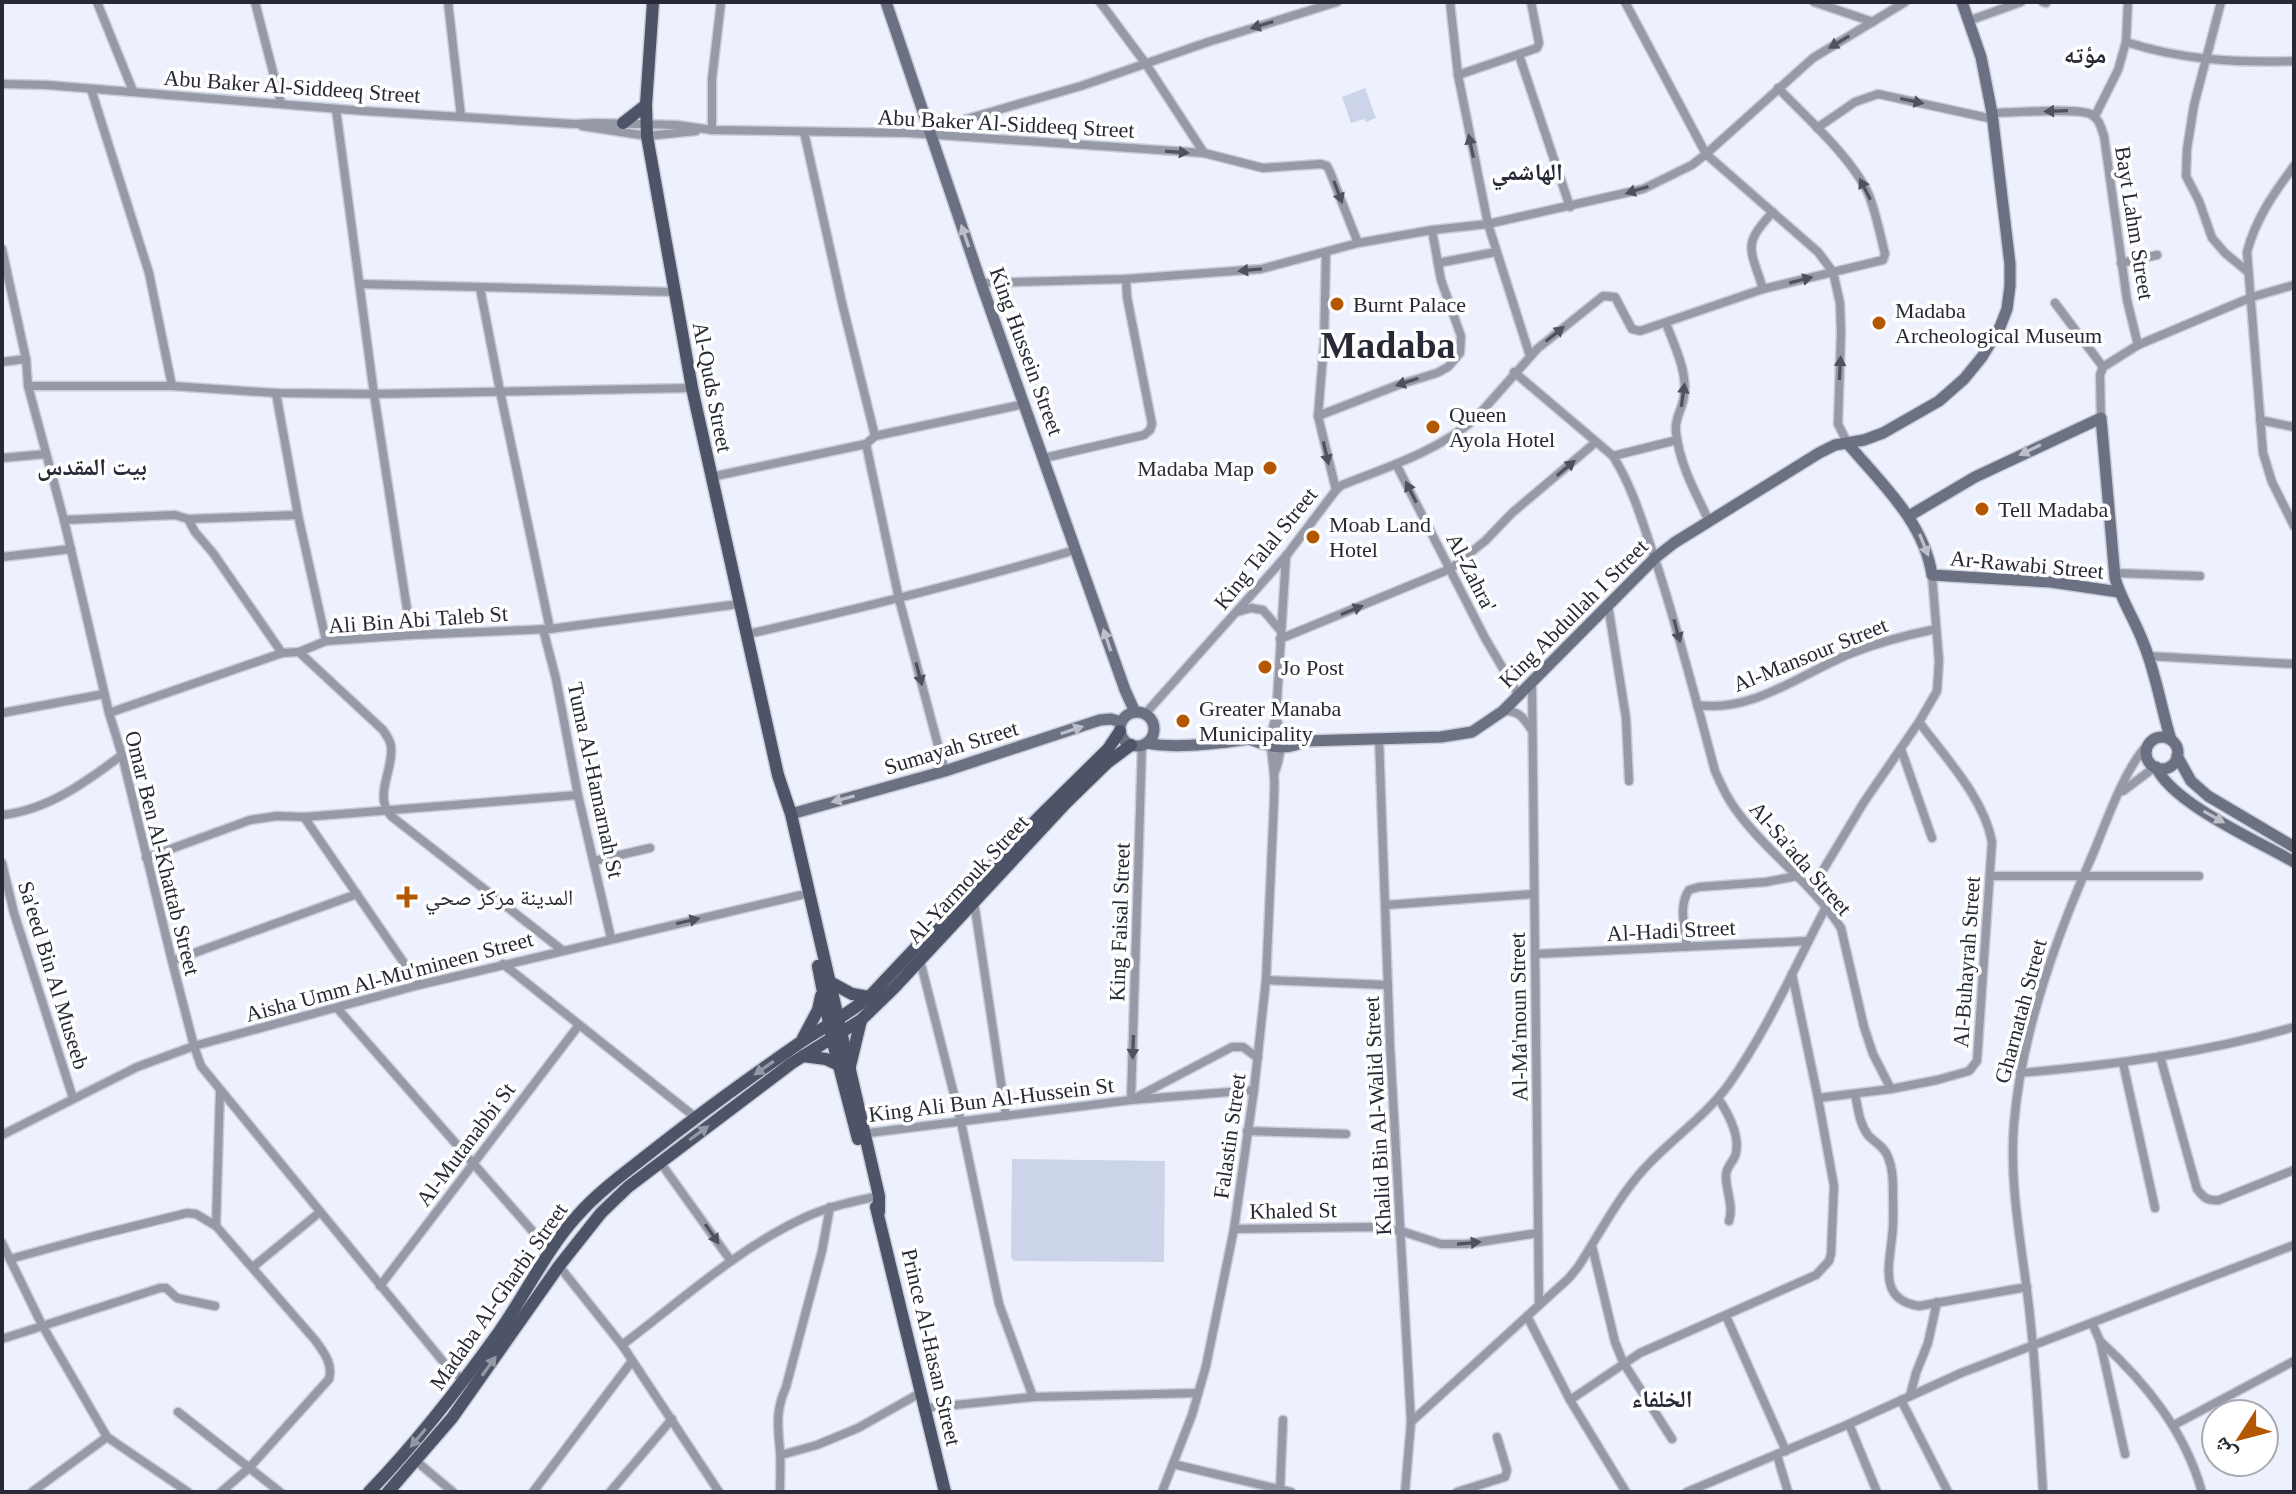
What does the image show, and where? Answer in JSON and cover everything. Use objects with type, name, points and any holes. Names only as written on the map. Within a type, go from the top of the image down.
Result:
[{"type":"main road","name":"Al-Quds Street","points":[[653,2],[647,130],[674,292],[711,477],[778,775],[778,787],[787,814],[835,1030]]},
{"type":"main road","name":"King Hussein Street","points":[[886,2],[981,283],[1125,690],[1140,713]]},
{"type":"main road","name":"King Abdullah I Street","points":[[1276,741],[1297,745],[1305,741],[1472,732],[1503,711],[1655,558],[1674,543],[1819,453],[1835,445],[1883,433],[1939,401],[1974,368],[2000,327],[2007,309],[2011,275],[1992,116],[1981,57],[1962,2]]},
{"type":"main road","points":[[623,123],[646,105]]},
{"type":"main road","points":[[1909,516],[1975,477],[2101,418],[2114,573],[2119,592],[2148,656],[2177,756],[2184,771],[2200,790],[2294,847]]},
{"type":"main road","points":[[1848,444],[1909,516],[1924,545],[1932,575]]},
{"type":"main road","name":"Ar-Rawabi Street","points":[[1932,575],[2051,582],[2119,592]]},
{"type":"main road","name":"Gharnatah Street","points":[[2150,742],[2161,709]]},
{"type":"main road","points":[[1140,744],[1151,739],[1152,723],[1140,713],[1127,715],[1121,727],[1124,740],[1140,744],[1250,739],[1276,741]]},
{"type":"main road","name":"Sumayah Street","points":[[787,814],[945,771],[1100,720],[1111,719],[1121,727]]},
{"type":"main road","name":"Al-Yarmouk Street","points":[[835,1030],[1108,749],[1121,727]]},
{"type":"main road","points":[[2171,740],[2161,737],[2150,742],[2146,749],[2147,759],[2169,787],[2188,802],[2294,862]]},
{"type":"main road","name":"Al-Yarmouk Street","points":[[835,1030],[861,1020],[1066,803],[1113,757],[1140,744]]},
{"type":"main road","points":[[2155,767],[2171,766],[2177,756]]},
{"type":"main road","name":"Al-Quds Street","points":[[787,814],[801,895],[809,913]]},
{"type":"main road","points":[[802,1041],[826,986],[869,997]]},
{"type":"main road","points":[[803,1056],[826,1059],[844,1067],[861,1020]]},
{"type":"main road","name":"Madaba Al-Gharbi Street","points":[[369,1492],[413,1445],[463,1380],[578,1215],[695,1117],[802,1041],[835,1030]]},
{"type":"main road","name":"Madaba Al-Gharbi Street","points":[[388,1492],[452,1418],[559,1266],[601,1213],[628,1187],[835,1030]]},
{"type":"main road","name":"Prince Al-Hasan Street","points":[[835,1030],[945,1492]]},
{"type":"street","points":[[97,2],[133,91]]},
{"type":"street","points":[[255,2],[281,103]]},
{"type":"street","points":[[448,2],[461,116]]},
{"type":"street","points":[[710,130],[721,2]]},
{"type":"street","points":[[1100,2],[1146,64],[1204,153]]},
{"type":"street","points":[[931,135],[949,124],[1081,86],[1337,2]]},
{"type":"street","points":[[1450,2],[1458,75],[1488,224],[1530,356]]},
{"type":"street","points":[[1458,75],[1534,51],[1539,46],[1531,2]]},
{"type":"street","points":[[1625,2],[1706,154],[1818,252],[1833,272],[1840,303],[1841,333],[1838,424],[1848,444]]},
{"type":"street","points":[[1814,2],[1873,22]]},
{"type":"street","points":[[981,283],[1126,279],[1261,269],[1358,243],[1488,224],[1643,189],[1692,165],[1813,58],[1905,2]]},
{"type":"street","points":[[1968,21],[2021,2]]},
{"type":"street","points":[[1778,88],[1817,128],[1855,102],[1878,94],[1992,116],[2080,111],[2095,116],[2118,70],[2126,42],[2128,2]]},
{"type":"street","points":[[2221,2],[2194,105],[2186,176],[2212,238],[2248,272]]},
{"type":"street","points":[[2126,42],[2205,60],[2294,61]]},
{"type":"street","points":[[1519,55],[1570,207]]},
{"type":"street","name":"Abu Baker Al-Siddeeq Street","points":[[4,82],[336,109],[574,124],[623,123],[647,130]]},
{"type":"street","points":[[91,89],[149,273],[172,386]]},
{"type":"street","points":[[336,109],[374,394],[411,635]]},
{"type":"street","name":"Bayt Lahm Street","points":[[2095,116],[2104,136],[2127,300],[2138,345]]},
{"type":"street","name":"Abu Baker Al-Siddeeq Street","points":[[574,124],[597,130],[647,130],[677,125],[710,130],[931,135],[1204,153],[1263,168],[1315,163],[1327,166],[1358,243]]},
{"type":"street","name":"King Talal Street","points":[[1140,713],[1286,556],[1336,490],[1424,453],[1464,428],[1484,410],[1530,356],[1603,296],[1615,297],[1632,329],[1640,331],[1763,289],[1880,261],[1885,254],[1867,192],[1850,166],[1817,128]]},
{"type":"street","points":[[804,132],[875,436]]},
{"type":"street","points":[[2294,166],[2262,211],[2247,252],[2266,468],[2294,526]]},
{"type":"street","points":[[1763,289],[1751,250],[1752,238],[1756,229],[1773,212]]},
{"type":"street","points":[[1318,416],[1437,373],[1454,362],[1460,353],[1461,336],[1444,290],[1432,230]]},
{"type":"street","name":"Omar Ben Al-Khattab Street","points":[[2,249],[26,359],[28,386],[201,1066],[445,1364],[463,1380]]},
{"type":"street","points":[[1326,252],[1324,343],[1318,416],[1336,490]]},
{"type":"street","points":[[1438,263],[1496,252]]},
{"type":"street","points":[[2121,263],[2157,255]]},
{"type":"street","points":[[1044,458],[1144,435],[1150,430],[1152,424],[1126,279]]},
{"type":"street","points":[[360,284],[674,292]]},
{"type":"street","points":[[2101,418],[2100,375],[2103,367],[2138,345],[2252,297],[2294,285]]},
{"type":"street","name":"Tuma Al-Hamarnah St","points":[[480,288],[578,795],[611,938]]},
{"type":"street","points":[[2055,303],[2103,367]]},
{"type":"street","points":[[1666,323],[1685,383],[1684,400],[1676,424],[1677,440],[1688,475],[1709,521]]},
{"type":"street","points":[[2,362],[26,359]]},
{"type":"street","points":[[1514,372],[1613,456],[1677,440]]},
{"type":"street","points":[[28,386],[172,386],[276,393],[374,394],[692,388]]},
{"type":"street","points":[[276,393],[298,515],[326,641]]},
{"type":"street","points":[[711,477],[866,444],[875,436],[1024,404]]},
{"type":"street","points":[[2260,420],[2294,427]]},
{"type":"street","points":[[1235,613],[1251,608],[1263,610],[1280,635],[1450,569],[1596,442]]},
{"type":"street","points":[[866,444],[899,599],[945,771]]},
{"type":"street","points":[[2,458],[46,454]]},
{"type":"street","name":"Al-Sa'ada Street","points":[[1613,456],[1628,483],[1655,558],[1715,771],[1725,793],[1748,826],[1811,890],[1841,928],[1864,1027],[1873,1054],[1891,1089]]},
{"type":"street","name":"Al-Zahra'","points":[[1396,464],[1519,696]]},
{"type":"street","points":[[64,520],[175,515],[188,519],[298,515]]},
{"type":"street","points":[[188,519],[282,653]]},
{"type":"street","points":[[2,557],[71,549]]},
{"type":"street","points":[[748,634],[899,599],[1075,550]]},
{"type":"street","name":"Falastin Street","points":[[1162,1492],[1198,1393],[1214,1334],[1234,1229],[1254,1090],[1266,980],[1276,717],[1286,556]]},
{"type":"street","points":[[2114,573],[2200,576]]},
{"type":"street","points":[[1811,890],[1937,691],[1939,661],[1932,575]]},
{"type":"street","name":"Ali Bin Abi Taleb St","points":[[109,713],[282,653],[299,652],[326,641],[547,629],[739,604]]},
{"type":"street","points":[[1608,605],[1626,718],[1629,781]]},
{"type":"street","name":"Al-Mansour Street","points":[[1697,705],[1723,707],[1737,704],[1868,647],[1936,629]]},
{"type":"street","points":[[299,652],[390,740],[392,748],[384,787],[386,810],[562,950]]},
{"type":"street","points":[[2148,656],[2294,664]]},
{"type":"street","name":"Al-Ma'moun Street","points":[[1532,683],[1539,1305]]},
{"type":"street","points":[[2,713],[104,694]]},
{"type":"street","points":[[1503,711],[1518,713],[1532,729]]},
{"type":"street","name":"Al-Buhayrah Street","points":[[1818,1098],[1891,1089],[1961,1075],[1977,1061],[1992,842],[1986,819],[1969,789],[1919,722]]},
{"type":"street","name":"Khalid Bin Al-Walid Street","points":[[1379,738],[1388,985],[1411,1422],[1405,1492]]},
{"type":"street","name":"Gharnatah Street","points":[[2043,1492],[2033,1345],[2016,1213],[2013,1127],[2020,1073],[2046,976],[2083,877],[2134,763],[2150,742]]},
{"type":"street","name":"King Faisal Street","points":[[1131,1100],[1140,744]]},
{"type":"street","points":[[1901,749],[1932,838]]},
{"type":"street","points":[[2,815],[40,806],[93,777],[122,755]]},
{"type":"street","name":"Gharnatah Street","points":[[2119,794],[2155,767]]},
{"type":"street","points":[[146,858],[250,820],[277,816],[304,817],[578,795]]},
{"type":"street","points":[[304,817],[419,985]]},
{"type":"street","points":[[594,861],[650,848]]},
{"type":"street","name":"Sa'eed Bin Al Museeb","points":[[2,863],[14,913],[73,1098]]},
{"type":"street","points":[[1687,947],[1683,900],[1689,890],[1797,876]]},
{"type":"street","points":[[1990,876],[2199,876]]},
{"type":"street","points":[[172,961],[357,894]]},
{"type":"street","points":[[1386,905],[1533,894]]},
{"type":"street","name":"Aisha Umm Al-Mu'mineen Street","points":[[2,1135],[165,1055],[194,1046],[503,964],[801,895]]},
{"type":"street","points":[[974,901],[1006,1116]]},
{"type":"street","points":[[1411,1422],[1578,1267],[1643,1170],[1718,1098],[1753,1045],[1826,907]]},
{"type":"street","points":[[2,915],[14,913]]},
{"type":"street","name":"Al-Hadi Street","points":[[1535,954],[1808,941]]},
{"type":"street","points":[[920,960],[961,1122],[999,1304],[1033,1397]]},
{"type":"street","points":[[503,964],[695,1117]]},
{"type":"street","points":[[1570,1400],[1623,1362],[1816,1275],[1829,1261],[1834,1186],[1792,973]]},
{"type":"street","points":[[1266,980],[1388,985]]},
{"type":"street","points":[[337,1008],[550,1251]]},
{"type":"street","name":"Al-Mutanabbi St","points":[[380,1286],[579,1025]]},
{"type":"street","points":[[2020,1073],[2123,1063],[2217,1046],[2294,1027]]},
{"type":"street","points":[[1131,1100],[1232,1047],[1243,1047],[1258,1058]]},
{"type":"street","points":[[2160,1056],[2197,1189],[2204,1198],[2219,1200],[2294,1170]]},
{"type":"street","points":[[2123,1063],[2155,1208]]},
{"type":"street","points":[[216,1226],[220,1090]]},
{"type":"street","name":"King Ali Bun Al-Hussein St","points":[[861,1134],[1131,1100],[1254,1090]]},
{"type":"street","points":[[1855,1094],[1859,1118],[1883,1149],[1890,1166],[1893,1197],[1888,1267],[1896,1296],[1919,1306],[2027,1287]]},
{"type":"street","points":[[1718,1098],[1734,1128],[1736,1142],[1736,1153],[1726,1174],[1731,1211],[1729,1221]]},
{"type":"street","points":[[1247,1131],[1346,1134]]},
{"type":"street","points":[[660,1162],[731,1261]]},
{"type":"street","points":[[622,1345],[731,1261],[773,1234],[830,1207],[876,1196]]},
{"type":"street","points":[[780,1492],[781,1455],[776,1419],[815,1276],[830,1207]]},
{"type":"street","points":[[253,1267],[320,1212]]},
{"type":"street","points":[[10,1259],[187,1213],[196,1214],[216,1226],[328,1357],[331,1371],[329,1379],[249,1468],[221,1492]]},
{"type":"street","name":"Khaled St","points":[[1234,1229],[1373,1227],[1401,1231],[1441,1244],[1466,1244],[1538,1233]]},
{"type":"street","points":[[2,1243],[42,1325],[107,1437],[188,1492]]},
{"type":"street","points":[[1687,1492],[1961,1373],[2294,1245]]},
{"type":"street","points":[[1592,1246],[1610,1326],[1623,1362],[1672,1439]]},
{"type":"street","points":[[559,1266],[622,1345],[719,1492]]},
{"type":"street","points":[[2,1339],[163,1288],[177,1298],[215,1306]]},
{"type":"street","points":[[1937,1302],[1928,1343],[1906,1398],[1948,1492]]},
{"type":"street","points":[[1527,1316],[1570,1400],[1626,1492]]},
{"type":"street","points":[[1726,1316],[1782,1453],[1788,1492]]},
{"type":"street","points":[[2092,1323],[2100,1341],[2125,1454]]},
{"type":"street","points":[[2100,1341],[2144,1385],[2174,1425],[2202,1492]]},
{"type":"street","points":[[533,1492],[632,1361]]},
{"type":"street","points":[[2174,1425],[2294,1361]]},
{"type":"street","points":[[781,1455],[817,1445],[858,1428],[922,1392]]},
{"type":"street","points":[[926,1408],[1033,1397],[1198,1393]]},
{"type":"street","points":[[178,1412],[280,1492]]},
{"type":"street","points":[[610,1492],[672,1419]]},
{"type":"street","points":[[1280,1490],[1283,1420]]},
{"type":"street","points":[[1849,1424],[1877,1492]]},
{"type":"street","points":[[32,1492],[107,1437]]},
{"type":"street","points":[[1457,1492],[1505,1477],[1507,1470],[1497,1437]]},
{"type":"street","points":[[416,1461],[453,1492]]},
{"type":"street","points":[[1173,1464],[1291,1492]]},
{"type":"shaded area","points":[[1365,88],[1376,118],[1351,123],[1342,97]]},
{"type":"shaded area","points":[[1012,1159],[1165,1161],[1164,1262],[1014,1261],[1011,1257]]},
{"type":"place","name":"Burnt Palace","points":[[1337,304]]},
{"type":"place","name":"Madaba Archeological Museum","points":[[1879,323]]},
{"type":"place","name":"Queen Ayola Hotel","points":[[1433,427]]},
{"type":"place","name":"Madaba Map","points":[[1270,468]]},
{"type":"place","name":"Tell Madaba","points":[[1982,509]]},
{"type":"place","name":"Moab Land Hotel","points":[[1313,537]]},
{"type":"place","name":"Jo Post","points":[[1265,667]]},
{"type":"place","name":"Greater Manaba Municipality","points":[[1183,721]]},
{"type":"place","name":"المدينة مركز صحي","points":[[407,897]]},
{"type":"district","name":"مؤته","points":[[2085,55]]},
{"type":"district","name":"الهاشمي","points":[[1527,172]]},
{"type":"district","name":"Madaba","points":[[1388,345]]},
{"type":"district","name":"بيت المقدس","points":[[92,467]]},
{"type":"district","name":"الخلفاء","points":[[1662,1399]]}]
